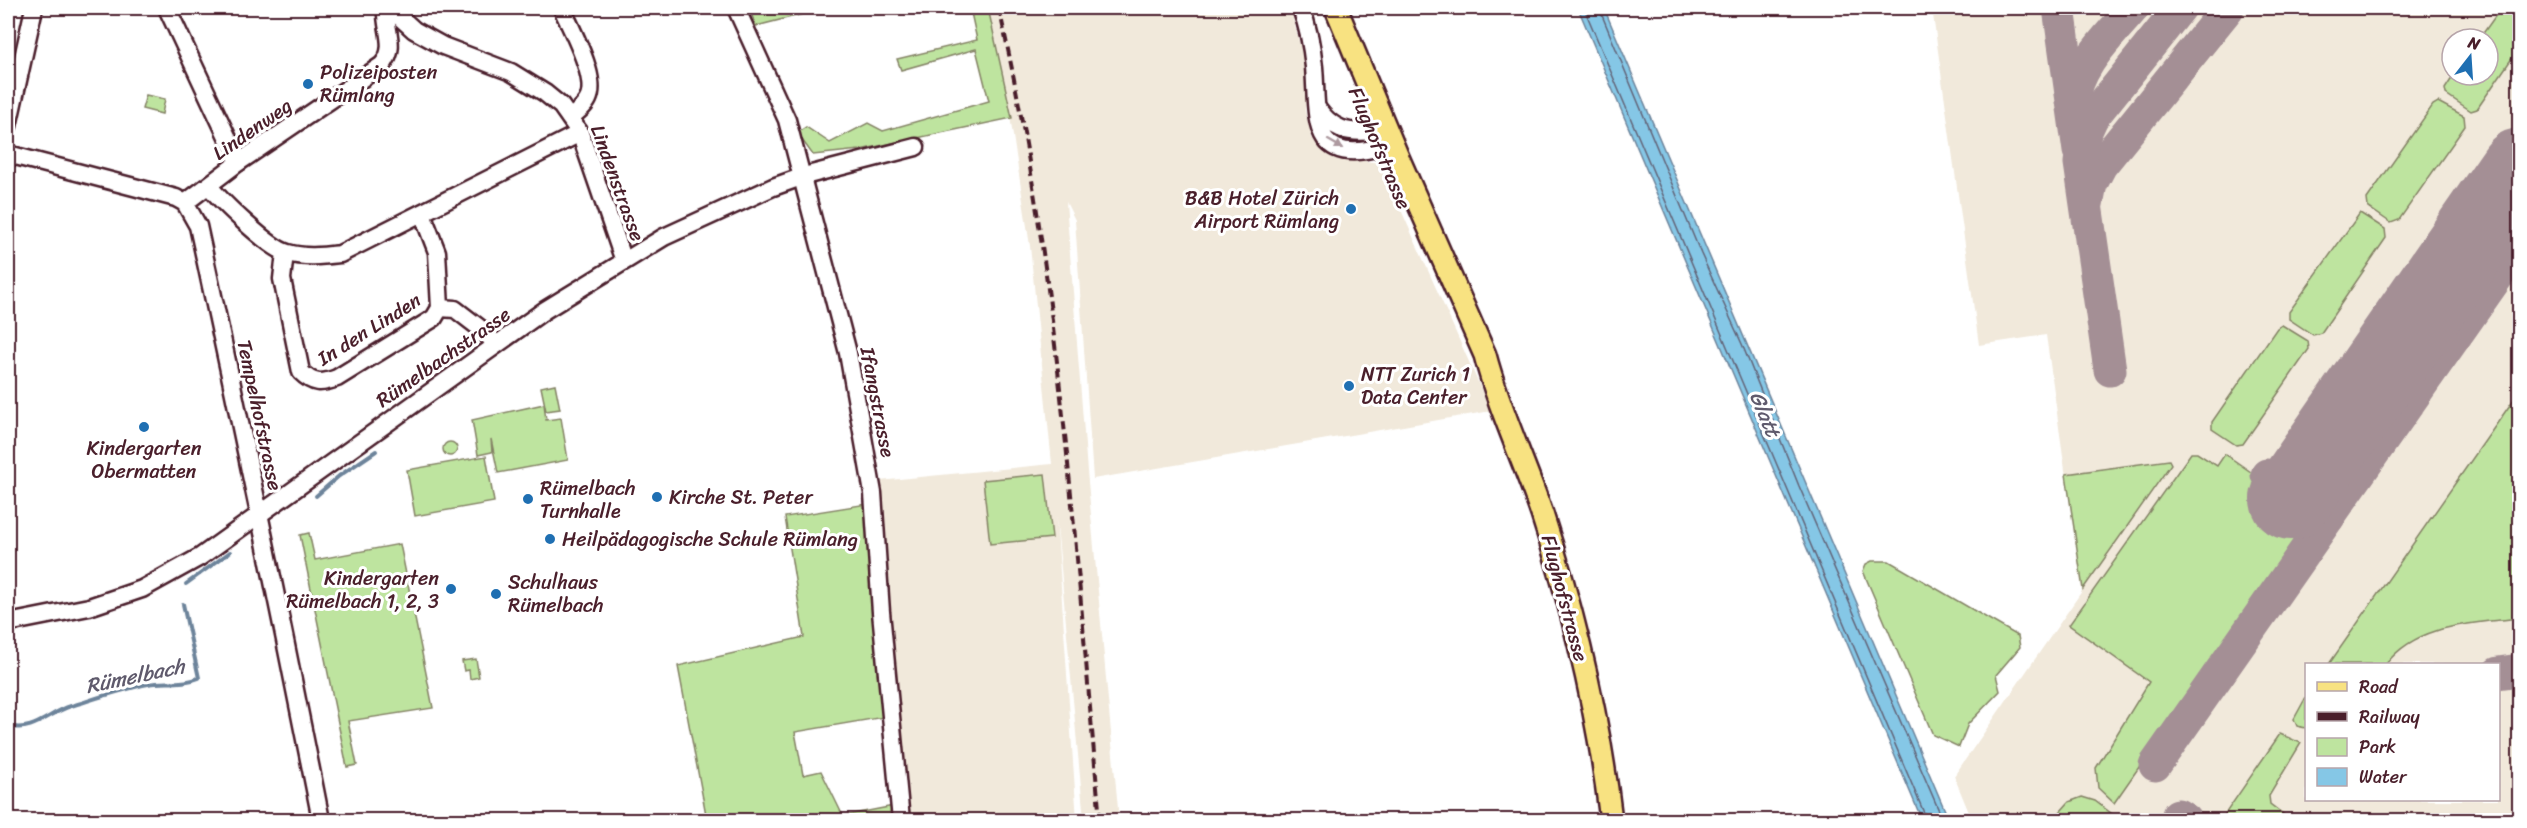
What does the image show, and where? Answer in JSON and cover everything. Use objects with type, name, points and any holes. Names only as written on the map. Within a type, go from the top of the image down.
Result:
[{"type":"main road","name":"Flughofstrasse","points":[[1320,8],[1485,355],[1493,383],[1526,466],[1559,571],[1587,684],[1611,820]]},
{"type":"main road","name":"Flughofstrasse","points":[[1336,8],[1380,138]]},
{"type":"street","points":[[8,126],[34,8]]},
{"type":"street","points":[[167,8],[239,162]]},
{"type":"street","name":"Lindenweg","points":[[185,203],[239,162],[387,59],[391,41],[385,22],[386,8]]},
{"type":"street","name":"Lindenstrasse","points":[[390,8],[414,30],[443,46],[511,72],[528,81],[545,93],[570,118],[580,133],[624,261]]},
{"type":"street","points":[[562,8],[589,73],[591,87],[587,102],[570,118]]},
{"type":"street","name":"Ifangstrasse","points":[[736,8],[787,120],[804,176],[848,353],[873,493],[881,612],[901,820]]},
{"type":"street","points":[[1301,8],[1314,67],[1315,105],[1330,125],[1341,130],[1380,138]]},
{"type":"street","points":[[209,186],[225,205],[285,253],[315,257],[340,254],[580,133]]},
{"type":"street","name":"Rümelbachstrasse","points":[[8,623],[89,607],[142,590],[200,557],[545,310],[664,237],[773,187],[804,176],[916,147]]},
{"type":"street","points":[[8,154],[166,195],[185,203]]},
{"type":"street","name":"Tempelhofstrasse","points":[[185,203],[198,226],[260,514],[321,820]]},
{"type":"street","name":"In den Linden","points":[[285,253],[282,279],[301,372],[309,380],[321,384],[337,378],[434,318],[440,308],[437,252],[422,213]]},
{"type":"street","name":"In den Linden","points":[[440,308],[455,309],[485,332],[496,345]]},
{"type":"shaded area","points":[[985,8],[1290,8],[1308,74],[1305,111],[1312,138],[1335,157],[1380,163],[1491,411],[1093,479],[1075,220],[1066,202],[1087,471],[1119,820],[1084,820],[1056,514],[1077,820],[908,820],[879,481],[1052,464],[1030,246],[1009,110]]},
{"type":"shaded area","points":[[1932,8],[2519,8],[2519,820],[1972,820],[1954,776],[2082,591],[2046,335],[1979,345]]},
{"type":"green space","points":[[749,8],[763,8],[766,14],[785,8],[827,8],[756,26]]},
{"type":"green space","points":[[970,8],[988,8],[1012,118],[860,150],[813,155],[797,133],[806,127],[830,143],[868,123],[883,131],[989,101],[976,49],[901,70],[897,59],[977,40]]},
{"type":"green space","points":[[2501,8],[2519,8],[2519,48],[2500,76],[2500,27],[2488,27]]},
{"type":"green space","points":[[2446,87],[2492,87],[2477,109],[2471,111],[2446,94]]},
{"type":"green space","points":[[146,95],[165,99],[162,114],[142,109]]},
{"type":"green space","points":[[2438,102],[2464,116],[2465,126],[2399,220],[2391,223],[2368,207],[2367,199],[2433,105]]},
{"type":"green space","points":[[2519,124],[2519,212],[2317,501],[2305,493],[2333,451],[2317,440],[2288,481],[2278,474],[2278,470]]},
{"type":"green space","points":[[2360,213],[2385,229],[2386,238],[2321,333],[2313,335],[2289,319],[2289,312]]},
{"type":"green space","points":[[2282,325],[2308,341],[2309,349],[2243,444],[2236,445],[2212,429],[2212,422],[2277,328]]},
{"type":"green space","points":[[555,384],[560,409],[546,411],[541,387]]},
{"type":"green space","points":[[2519,392],[2519,618],[2465,624],[2430,633],[2399,650],[2387,663],[2330,663]]},
{"type":"green space","points":[[544,404],[546,420],[561,418],[568,460],[498,473],[491,439],[492,452],[478,455],[472,420]]},
{"type":"green space","points":[[447,442],[453,442],[457,449],[453,456],[447,456],[443,452],[443,446]]},
{"type":"green space","points":[[2191,453],[2197,453],[2217,466],[2225,454],[2310,513],[2311,520],[2114,803],[2098,788],[2096,768],[2149,682],[2069,625]]},
{"type":"green space","points":[[486,456],[494,502],[415,516],[407,470]]},
{"type":"green space","points":[[2169,460],[2171,464],[2083,589],[2066,474]]},
{"type":"green space","points":[[1045,474],[1052,538],[990,544],[983,480]]},
{"type":"green space","points":[[867,504],[890,716],[795,732],[803,775],[821,771],[843,816],[899,805],[901,820],[707,820],[678,666],[804,637],[785,517]]},
{"type":"green space","points":[[309,533],[315,560],[400,544],[433,708],[348,721],[357,765],[347,767],[300,535]]},
{"type":"green space","points":[[1872,561],[1889,561],[2018,636],[2020,647],[1996,675],[2000,691],[1968,724],[1959,747],[1933,735],[1863,571],[1866,564]]},
{"type":"green space","points":[[476,659],[479,677],[470,679],[469,670],[464,671],[462,661]]},
{"type":"green space","points":[[2305,699],[2305,728],[2297,726],[2294,719]]},
{"type":"green space","points":[[2280,734],[2301,743],[2269,796],[2270,804],[2291,820],[2227,820],[2225,814]]},
{"type":"green space","points":[[2082,797],[2095,801],[2120,820],[2053,820],[2069,802]]},
{"type":"water","name":"Glatt","points":[[1578,8],[1604,8],[1949,820],[1922,820]]},
{"type":"waterway","points":[[1603,8],[1615,12]]},
{"type":"waterway","name":"Rümelbach","points":[[316,496],[339,476],[376,451]]},
{"type":"waterway","name":"Rümelbach","points":[[186,584],[230,552]]},
{"type":"waterway","name":"Rümelbach","points":[[8,726],[33,725],[63,709],[129,688],[199,678],[183,604]]},
{"type":"taxiway","points":[[2059,8],[2079,151]]},
{"type":"taxiway","points":[[2073,104],[2075,90],[2087,64],[2133,8]]},
{"type":"taxiway","points":[[2110,370],[2080,163],[2083,138],[2092,118],[2180,8]]},
{"type":"taxiway","points":[[2087,204],[2091,184],[2101,165],[2228,8]]},
{"type":"taxiway","points":[[2155,765],[2520,244]]},
{"type":"taxiway","points":[[2267,475],[2328,518]]},
{"type":"taxiway","points":[[2500,673],[2520,670]]},
{"type":"taxiway","points":[[2178,815],[2186,820]]},
{"type":"runway","points":[[2291,499],[2520,169]]},
{"type":"railway","points":[[999,8],[1020,108],[1051,310],[1073,514],[1100,820]]},
{"type":"place","name":"Polizeiposten Rümlang","points":[[308,84]]},
{"type":"place","name":"B&B Hotel Zürich Airport Rümlang","points":[[1351,209]]},
{"type":"place","name":"NTT Zurich 1 Data Center","points":[[1349,386]]},
{"type":"place","name":"Kindergarten Obermatten","points":[[144,427]]},
{"type":"place","name":"Kirche St. Peter","points":[[657,497]]},
{"type":"place","name":"Rümelbach Turnhalle","points":[[528,499]]},
{"type":"place","name":"Heilpädagogische Schule Rümlang","points":[[550,539]]},
{"type":"place","name":"Kindergarten Rümelbach 1, 2, 3","points":[[451,589]]},
{"type":"place","name":"Schulhaus Rümelbach","points":[[496,594]]}]
